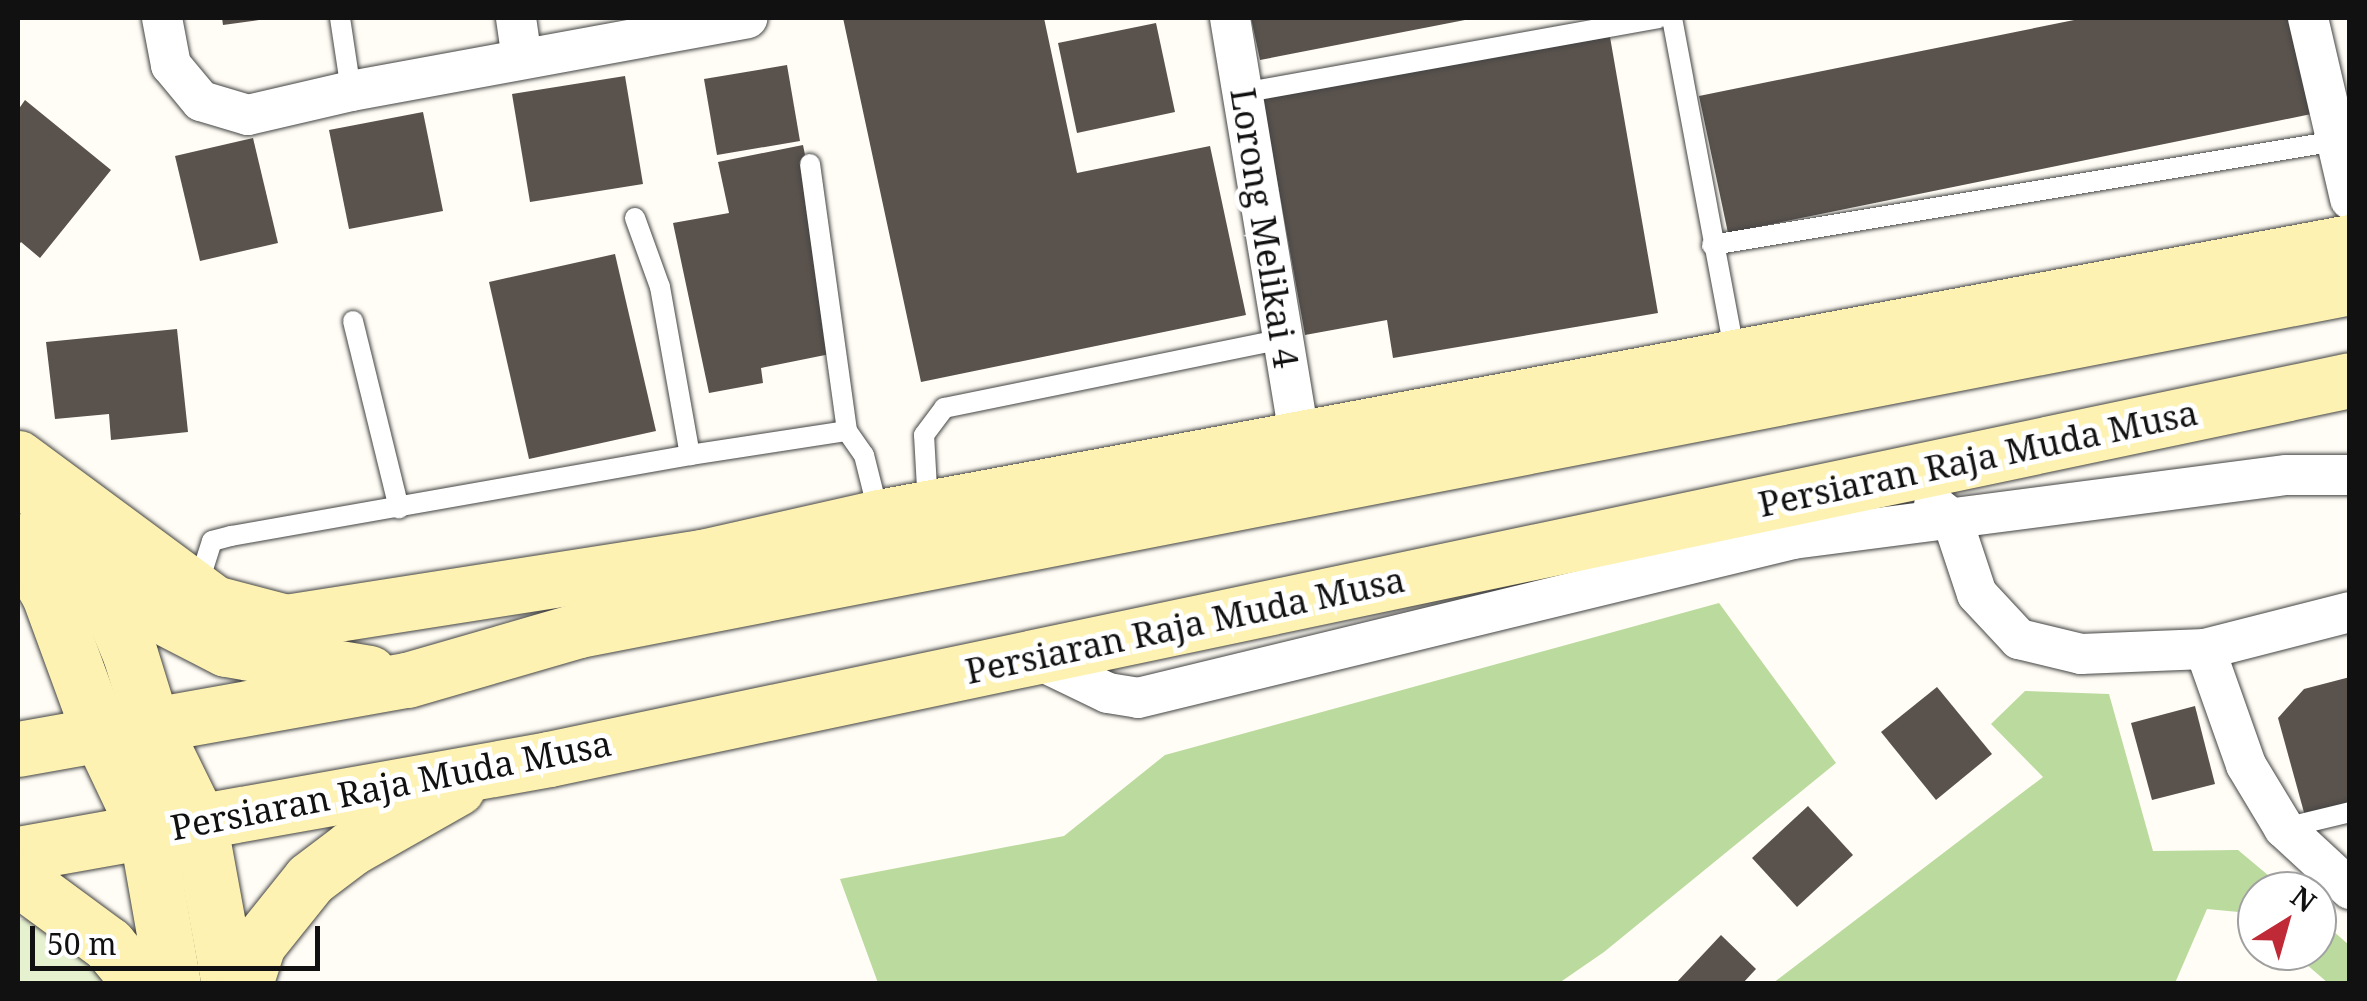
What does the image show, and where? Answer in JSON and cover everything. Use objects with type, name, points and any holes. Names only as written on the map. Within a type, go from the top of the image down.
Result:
[{"type":"main road","points":[[18,458],[214,604],[286,622],[702,557],[904,513],[2350,242]]},
{"type":"main road","points":[[18,750],[407,680],[579,630],[2350,287]]},
{"type":"main road","name":"Persiaran Raja Muda Musa","points":[[18,854],[490,770],[1031,656],[1150,636],[2264,398],[2341,392]]},
{"type":"main road","points":[[18,466],[89,556],[152,611],[226,650],[407,680]]},
{"type":"main road","points":[[18,540],[126,729],[199,821],[229,984]]},
{"type":"main road","points":[[89,556],[130,654],[126,729],[173,984]]},
{"type":"main road","points":[[579,630],[702,557]]},
{"type":"main road","points":[[18,572],[25,608],[18,628]]},
{"type":"main road","points":[[245,984],[258,944],[310,879],[351,848],[490,770]]},
{"type":"main road","points":[[18,878],[108,944],[141,984]]},
{"type":"street","points":[[162,18],[171,65],[201,102],[248,115],[351,91],[747,18]]},
{"type":"street","points":[[516,18],[522,58]]},
{"type":"street","name":"Lorong Melikai 4","points":[[1230,18],[1300,439]]},
{"type":"street","points":[[2308,18],[2350,199]]},
{"type":"street","points":[[1895,476],[1952,519],[1977,594],[2019,639],[2081,654],[2205,649],[2350,612]]},
{"type":"street","points":[[1031,656],[1108,693],[1138,698],[1792,540],[2286,476],[2350,476]]},
{"type":"street","points":[[2205,649],[2246,765],[2284,828],[2350,888]]},
{"type":"lane","points":[[340,18],[351,91]]},
{"type":"lane","points":[[1242,92],[1658,18]]},
{"type":"lane","points":[[1672,18],[1735,357]]},
{"type":"lane","points":[[1712,244],[2336,141]]},
{"type":"lane","points":[[810,164],[847,431],[904,513]]},
{"type":"lane","points":[[635,218],[660,287],[690,454]]},
{"type":"lane","points":[[354,321],[399,508]]},
{"type":"lane","points":[[904,513],[924,435],[944,408],[1284,339]]},
{"type":"lane","points":[[197,590],[212,541],[690,454],[847,431]]},
{"type":"lane","points":[[2284,828],[2350,812]]},
{"type":"green space","points":[[1719,603],[1836,763],[1604,952],[1559,983],[878,983],[840,879],[1064,836],[1165,755]]},
{"type":"green space","points":[[2025,691],[2109,694],[2153,851],[2238,850],[2263,871],[2237,871],[2237,912],[2207,909],[2175,983],[1773,983],[2043,777],[1991,724]]},
{"type":"green space","points":[[39,916],[133,984],[18,984],[18,920]]},
{"type":"green space","points":[[2337,934],[2349,945],[2349,983],[2328,983],[2314,971],[2337,971]]},
{"type":"building","points":[[222,18],[259,18],[259,20],[223,25]]},
{"type":"building","points":[[843,18],[1044,18],[1077,173],[1210,146],[1246,315],[921,382]]},
{"type":"building","points":[[1251,18],[1470,18],[1470,19],[1260,60]]},
{"type":"building","points":[[2084,18],[2301,18],[2321,112],[1728,233],[1699,96]]},
{"type":"building","points":[[1156,23],[1175,112],[1077,133],[1058,43]]},
{"type":"building","points":[[1610,37],[1658,313],[1393,358],[1387,320],[1305,335],[1262,96]]},
{"type":"building","points":[[787,65],[800,141],[717,155],[704,79]]},
{"type":"building","points":[[625,76],[643,184],[530,202],[512,94]]},
{"type":"building","points":[[25,100],[111,170],[40,258],[21,242],[18,246],[18,110]]},
{"type":"building","points":[[423,112],[443,211],[349,229],[329,130]]},
{"type":"building","points":[[253,138],[278,243],[200,261],[175,156]]},
{"type":"building","points":[[803,145],[845,351],[761,368],[763,383],[709,393],[673,223],[729,213],[718,162]]},
{"type":"building","points":[[615,254],[656,431],[529,459],[489,282]]},
{"type":"building","points":[[177,329],[188,432],[111,440],[109,414],[55,419],[46,342]]},
{"type":"building","points":[[2350,677],[2350,816],[2308,827],[2278,718],[2304,689]]},
{"type":"building","points":[[1937,687],[1992,754],[1936,800],[1881,732]]},
{"type":"building","points":[[2195,706],[2215,784],[2152,800],[2131,723]]},
{"type":"building","points":[[1808,806],[1853,855],[1797,907],[1752,858]]},
{"type":"building","points":[[1721,935],[1756,969],[1742,984],[1675,984]]}]
